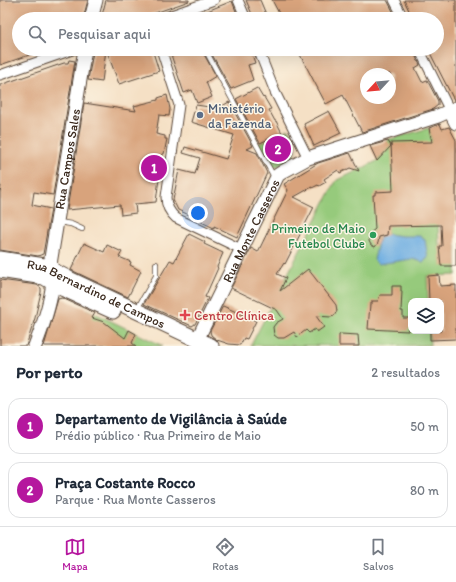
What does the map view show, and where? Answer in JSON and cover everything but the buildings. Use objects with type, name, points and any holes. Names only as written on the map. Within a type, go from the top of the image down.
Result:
[{"type":"main road","name":"Rua Bernardino de Campos","points":[[0,259],[44,266],[64,289],[192,343],[211,346]]},
{"type":"main road","name":"Rua Bernardino de Campos","points":[[0,270],[40,276],[51,275],[69,279],[136,311],[192,343]]},
{"type":"street","points":[[93,12],[96,0]]},
{"type":"street","points":[[196,12],[214,0]]},
{"type":"street","points":[[238,0],[243,12]]},
{"type":"street","points":[[394,0],[400,12]]},
{"type":"street","points":[[0,75],[55,56]]},
{"type":"street","name":"Rua Campos Sales","points":[[34,346],[42,326],[52,288],[50,260],[84,56]]},
{"type":"street","points":[[163,56],[179,105],[166,206],[176,218],[241,249]]},
{"type":"street","points":[[261,56],[275,92],[308,158]]},
{"type":"street","points":[[423,56],[453,109],[456,123]]},
{"type":"street","name":"Rua Monte Casseros","points":[[192,343],[241,249],[275,179],[284,171],[308,158],[438,116],[453,109]]},
{"type":"lane","points":[[209,56],[275,179]]},
{"type":"lane","points":[[56,222],[71,224],[82,229]]},
{"type":"lane","points":[[136,311],[156,276],[156,264]]},
{"type":"green space","name":"Primeiro de Maio Futebol Clube","points":[[429,128],[435,155],[439,246],[456,245],[456,275],[427,276],[428,298],[408,298],[408,334],[429,334],[430,345],[251,345],[336,181],[377,161],[390,146],[387,140]]},
{"type":"green space","points":[[289,129],[295,144],[294,154],[286,162],[272,169],[258,144]]},
{"type":"green space","points":[[86,309],[163,346],[68,346]]},
{"type":"water","points":[[387,234],[420,236],[425,240],[428,258],[423,262],[412,259],[378,264],[374,260],[379,238]]},
{"type":"place","name":"Ministério da Fazenda","points":[[200,115]]},
{"type":"place","name":"Praça Costante Rocco","points":[[278,149]]},
{"type":"place","name":"Departamento de Vigilância à Saúde","points":[[154,168]]},
{"type":"place","name":"Primeiro de Maio Futebol Clube","points":[[373,235]]},
{"type":"place","name":"Centro Clínica","points":[[185,315]]}]
